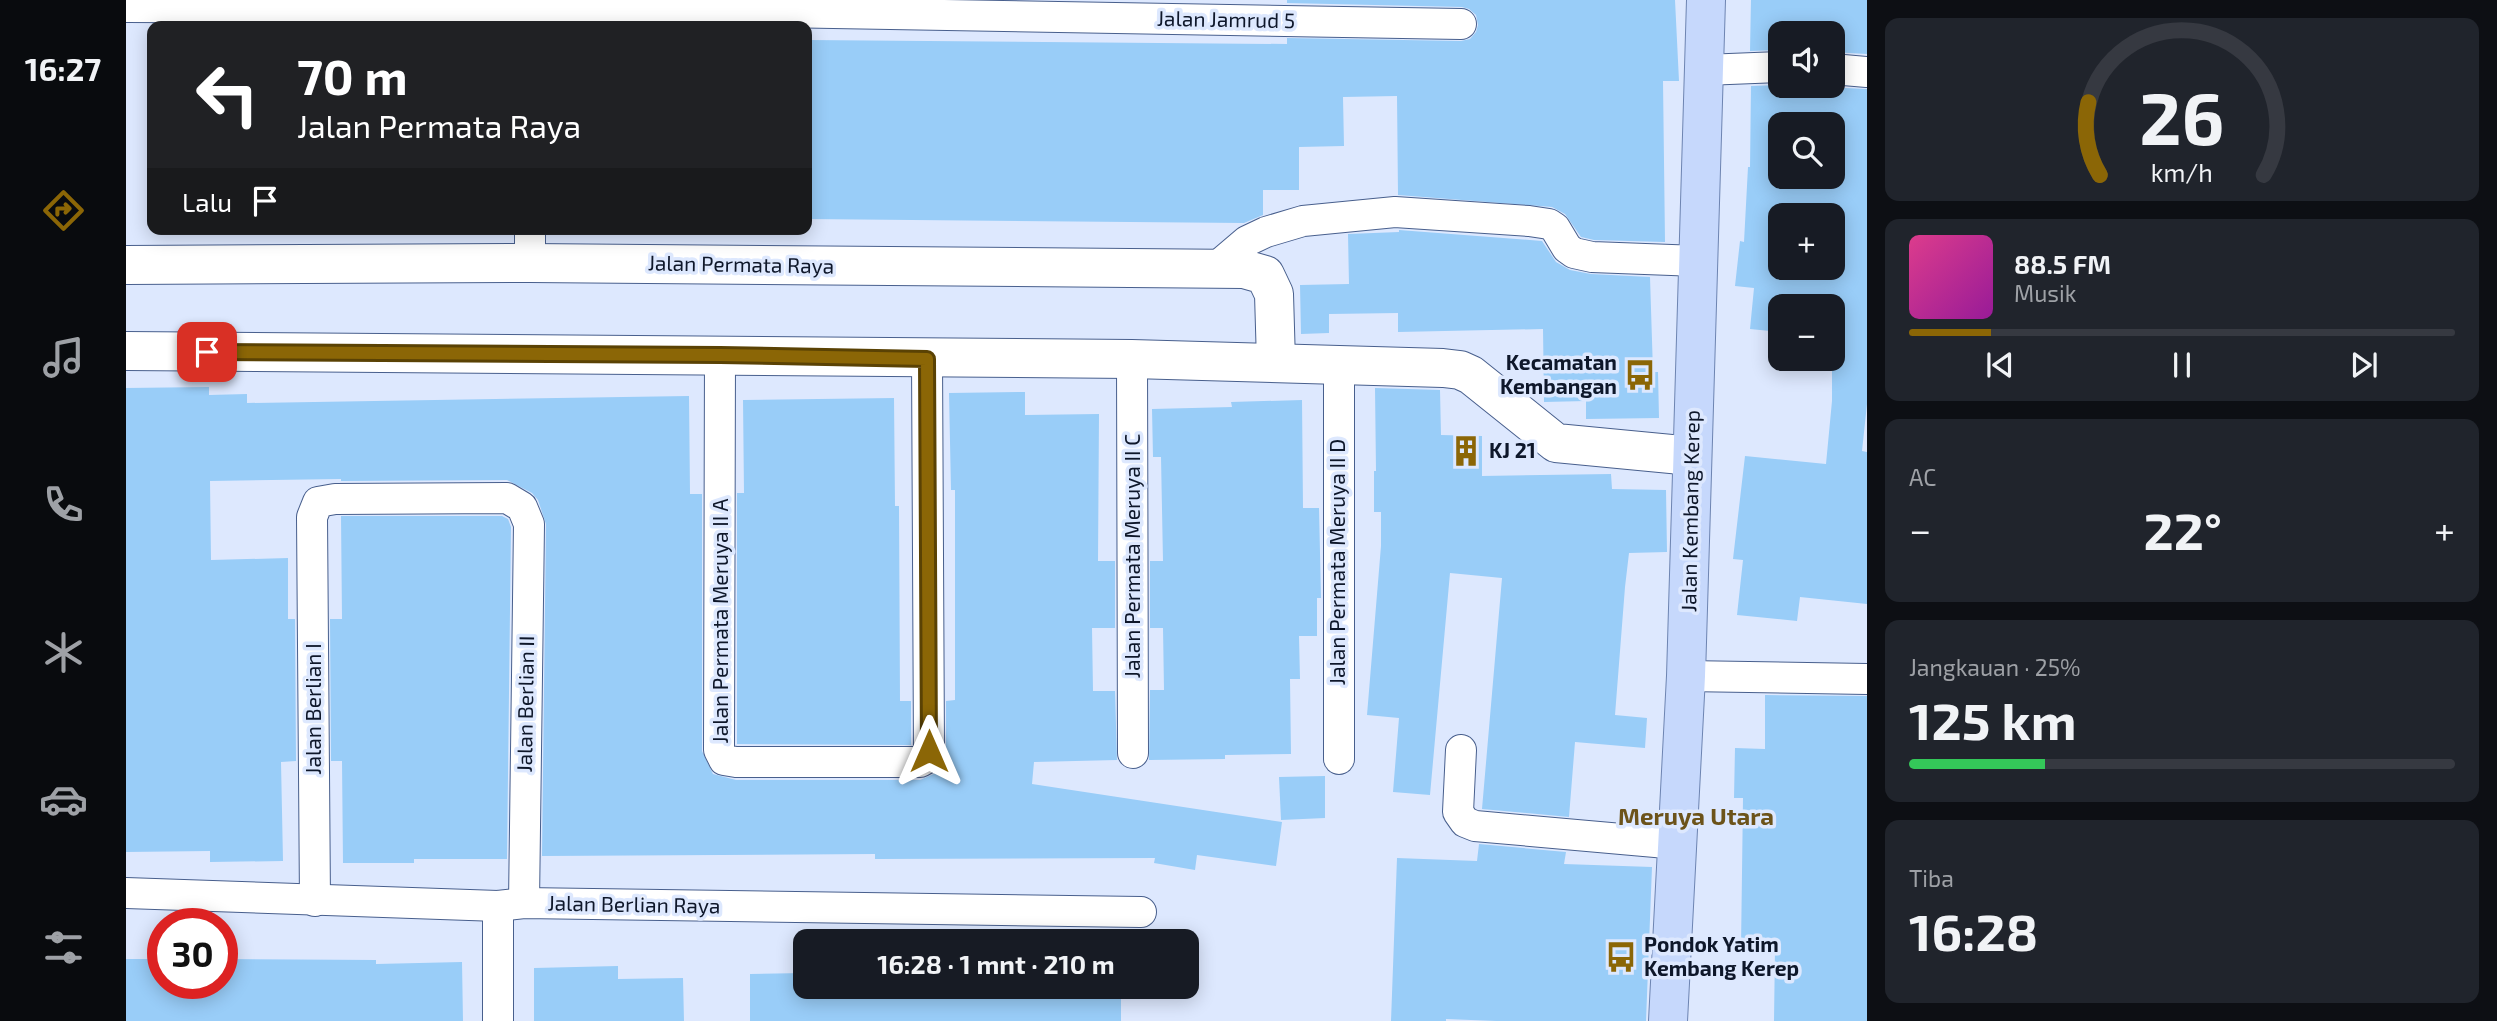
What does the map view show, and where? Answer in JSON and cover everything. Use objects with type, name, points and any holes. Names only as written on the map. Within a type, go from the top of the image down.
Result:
[{"type":"main road","name":"Jalan Kembang Kerep","points":[[1668,1021],[1686,676],[1706,0]]},
{"type":"street","name":"Jalan Jamrud 5","points":[[126,7],[1461,24]]},
{"type":"street","points":[[1704,70],[1768,67]]},
{"type":"street","points":[[1845,70],[1867,72]]},
{"type":"street","points":[[1214,269],[1247,241],[1266,232],[1303,221],[1395,212],[1529,221],[1549,225],[1555,228],[1567,248],[1574,253],[1592,257],[1698,261]]},
{"type":"street","name":"Jalan Permata Raya","points":[[126,265],[530,246],[1244,269],[1265,275],[1274,294],[1276,362]]},
{"type":"street","points":[[126,351],[1132,359],[1460,370],[1471,375],[1556,443],[1692,456]]},
{"type":"street","name":"Jalan Permata Meruya II A","points":[[720,355],[719,750],[724,760],[736,762],[920,762],[927,758],[927,359]]},
{"type":"street","name":"Jalan Permata Meruya II C","points":[[1132,359],[1133,753]]},
{"type":"street","name":"Jalan Permata Meruya II D","points":[[1339,366],[1339,759]]},
{"type":"street","name":"Jalan Berlian I","points":[[315,901],[312,517],[318,502],[335,499],[507,498],[522,507]]},
{"type":"street","name":"Jalan Berlian II","points":[[498,1021],[511,905],[529,524],[522,507]]},
{"type":"street","points":[[1686,676],[1867,679]]},
{"type":"street","points":[[1461,750],[1458,812],[1465,822],[1475,826],[1678,844]]},
{"type":"street","name":"Jalan Berlian Raya","points":[[126,892],[315,901],[511,905],[1141,912]]},
{"type":"building","points":[[1287,0],[1675,0],[1679,81],[1663,81],[1665,242],[1594,240],[1581,237],[1565,214],[1552,207],[1398,195],[1397,96],[1343,97],[1344,146],[1299,147],[1299,190],[1263,190],[1263,215],[1244,223],[812,219],[812,40],[1287,44],[1287,38],[1461,41],[1470,39],[1478,25],[1476,15],[1462,7],[1287,3]]},
{"type":"building","points":[[1751,0],[1867,0],[1867,54],[1845,53],[1845,21],[1768,21],[1768,50],[1750,51]]},
{"type":"building","points":[[1768,85],[1768,98],[1845,98],[1845,88],[1867,89],[1867,404],[1862,451],[1867,452],[1867,604],[1800,597],[1797,621],[1737,615],[1743,560],[1733,559],[1745,456],[1826,464],[1832,371],[1845,371],[1845,294],[1768,294],[1768,331],[1750,329],[1754,288],[1735,286],[1740,241],[1744,242],[1750,167],[1751,86]]},
{"type":"building","points":[[1399,230],[1542,241],[1556,262],[1570,270],[1591,274],[1650,277],[1653,372],[1658,372],[1659,418],[1586,419],[1586,401],[1544,402],[1543,329],[1398,332],[1398,313],[1329,314],[1329,333],[1301,334],[1300,285],[1349,284],[1348,234]]},
{"type":"building","points":[[209,387],[209,395],[247,394],[247,403],[689,396],[690,494],[702,494],[702,751],[713,774],[736,780],[920,780],[936,773],[946,755],[946,701],[955,700],[955,490],[951,490],[949,393],[1025,392],[1025,415],[1099,414],[1098,561],[1115,561],[1115,628],[1092,628],[1093,691],[1115,691],[1117,760],[1034,762],[1032,784],[1282,822],[1276,866],[1197,855],[1195,870],[1154,863],[1155,858],[875,859],[875,854],[542,856],[546,524],[538,500],[532,493],[507,480],[210,481],[211,560],[288,558],[288,619],[295,619],[296,761],[281,762],[283,861],[210,862],[210,851],[126,852],[126,388]]},
{"type":"building","points":[[1375,388],[1440,390],[1441,435],[1482,436],[1482,476],[1611,474],[1612,489],[1666,490],[1667,552],[1629,553],[1625,587],[1615,715],[1647,718],[1645,748],[1575,742],[1569,817],[1482,809],[1502,578],[1450,573],[1430,795],[1393,792],[1399,718],[1367,715],[1381,546],[1381,512],[1374,512]]},
{"type":"building","points":[[894,398],[895,506],[899,506],[900,701],[911,701],[911,745],[737,744],[737,493],[744,493],[743,400]]},
{"type":"building","points":[[1302,400],[1303,508],[1319,508],[1321,598],[1317,598],[1317,636],[1299,636],[1300,679],[1290,679],[1291,754],[1225,755],[1225,759],[1149,760],[1150,690],[1164,690],[1163,628],[1150,628],[1150,561],[1163,561],[1161,457],[1153,457],[1152,409],[1232,407],[1231,402]]},
{"type":"building","points":[[341,516],[502,516],[508,519],[511,527],[507,859],[414,859],[414,863],[343,863],[342,761],[331,761],[330,619],[342,619]]},
{"type":"building","points":[[1765,695],[1867,696],[1867,1021],[1774,1021],[1775,948],[1741,947],[1743,798],[1734,798],[1735,748],[1765,749]]},
{"type":"building","points":[[1325,776],[1325,818],[1281,820],[1279,777]]},
{"type":"building","points":[[1479,844],[1566,852],[1564,864],[1652,867],[1646,1021],[1391,1021],[1397,858],[1477,861]]},
{"type":"building","points":[[126,959],[147,959],[147,999],[238,999],[238,959],[376,960],[376,964],[462,962],[463,1021],[126,1021]]},
{"type":"building","points":[[618,966],[618,979],[683,978],[684,1021],[534,1021],[534,968]]},
{"type":"building","points":[[793,973],[793,999],[1121,999],[1121,1021],[750,1021],[750,974]]},
{"type":"place","name":"Kecamatan Kembangan","points":[[1640,375]]},
{"type":"place","name":"KJ 21","points":[[1466,451]]},
{"type":"place","name":"Pondok Yatim Kembang Kerep","points":[[1621,957]]},
{"type":"district","name":"Meruya Utara","points":[[1696,817]]},
{"type":"route","points":[[207,352],[927,359],[929,751]]}]
